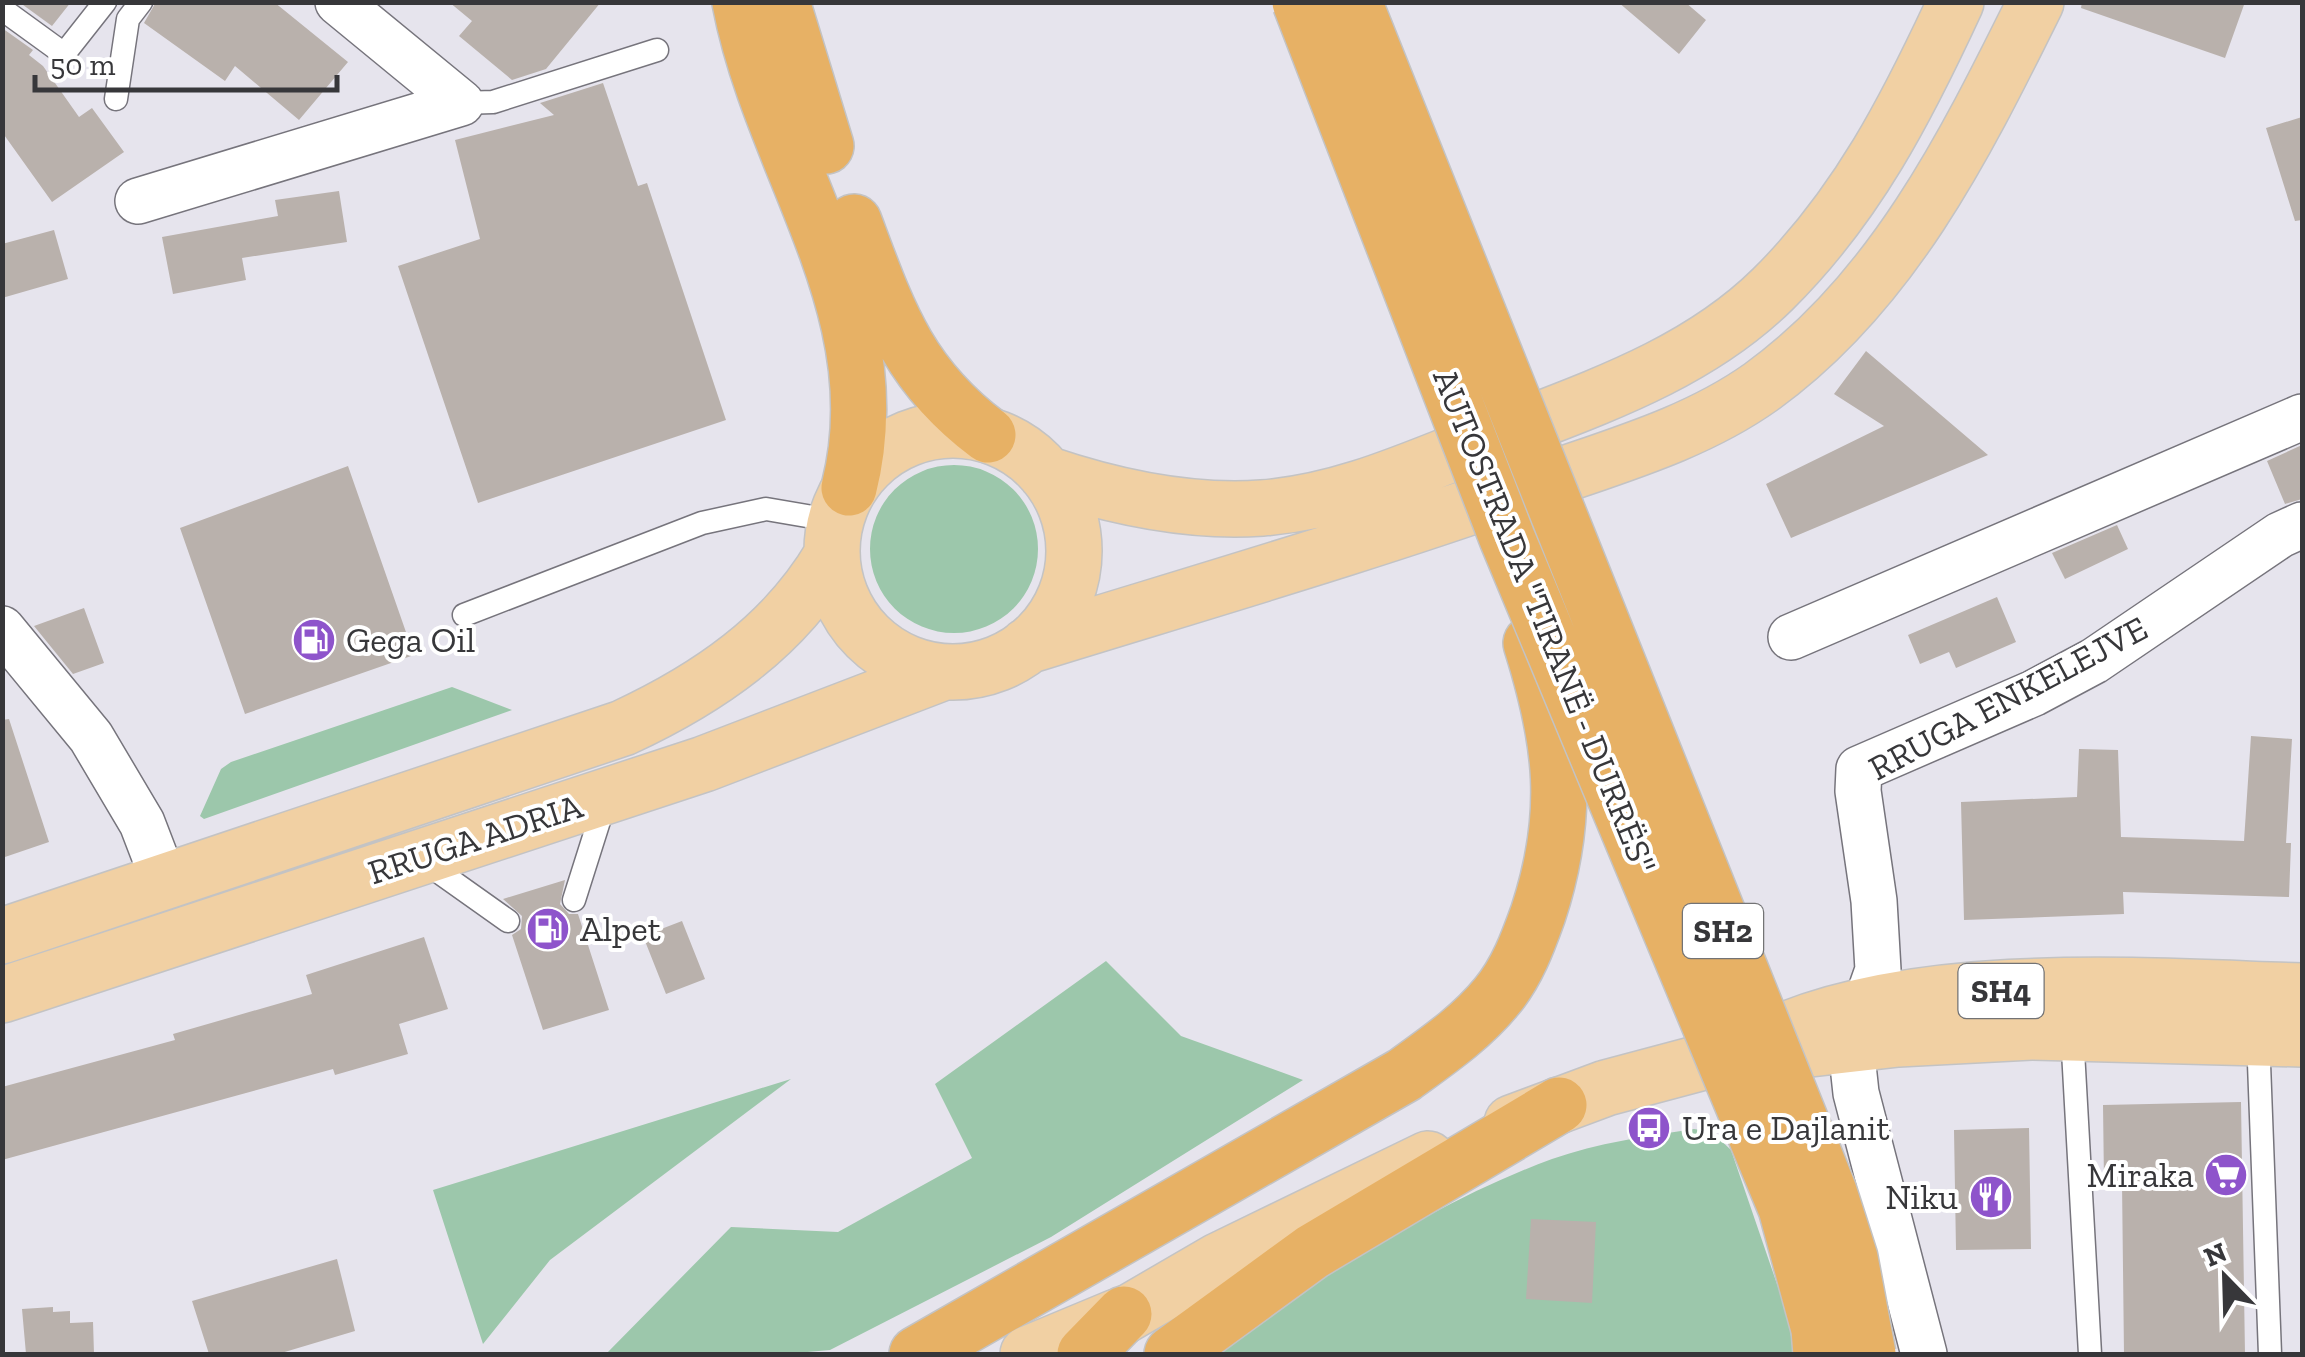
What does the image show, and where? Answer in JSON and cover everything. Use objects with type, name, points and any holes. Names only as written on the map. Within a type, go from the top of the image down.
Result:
[{"type":"highway","points":[[740,2],[754,59],[853,329],[861,409],[858,455],[839,521]]},
{"type":"highway","points":[[782,2],[808,97],[904,342],[934,390],[988,435]]},
{"type":"highway","name":"AUTOSTRADA \"TIRANË - DURRËS\"","points":[[1300,2],[1507,538],[1786,1208],[1819,1329],[1821,1354]]},
{"type":"highway","name":"AUTOSTRADA \"TIRANË - DURRËS\"","points":[[1354,2],[1828,1192],[1850,1258],[1868,1354]]},
{"type":"highway","points":[[917,1354],[1404,1075],[1456,1038],[1498,995],[1526,948],[1554,862],[1561,776],[1558,744],[1521,612],[1507,538]]},
{"type":"highway","points":[[1172,1354],[1312,1252],[1559,1106]]},
{"type":"highway","points":[[1085,1354],[1124,1314]]},
{"type":"main road","points":[[1046,474],[1091,488],[1190,506],[1229,509],[1302,504],[1363,489],[1673,363],[1772,290],[1834,222],[1901,118],[1956,2]]},
{"type":"main road","points":[[1027,646],[1060,606],[1074,555],[1064,504],[1046,474],[1020,450],[988,435],[953,430],[918,436],[872,461],[839,521],[845,606],[866,635],[909,664],[944,672],[996,664],[1027,646],[1480,504],[1680,433],[1762,386],[1832,323],[1921,216],[1983,110],[2036,2]]},
{"type":"main road","name":"RRUGA ADRIA","points":[[2,936],[623,728],[661,710],[759,644],[817,580],[839,521]]},
{"type":"main road","name":"RRUGA ADRIA","points":[[2,995],[704,764],[944,672]]},
{"type":"main road","name":"SH4","points":[[1059,1354],[1218,1261],[1405,1170],[1559,1106],[1711,1060],[1858,1026],[1965,993],[2071,988],[2302,990]]},
{"type":"main road","name":"SH4","points":[[1858,1026],[1967,1034],[2072,1032],[2280,1038]]},
{"type":"main road","name":"SH4","points":[[1028,1354],[1124,1314]]},
{"type":"street","points":[[338,2],[461,102]]},
{"type":"street","points":[[138,201],[461,102]]},
{"type":"street","points":[[1791,637],[2302,416]]},
{"type":"street","name":"RRUGA ENKELEJVE","points":[[1858,1026],[1878,970],[1874,901],[1858,791],[1859,769],[2034,693],[2094,661],[2280,535],[2302,525]]},
{"type":"street","points":[[2,629],[91,737],[142,824],[165,882]]},
{"type":"street","points":[[1858,1026],[1856,1093],[1924,1354]]},
{"type":"lane","points":[[2,9],[64,54],[105,2]]},
{"type":"lane","points":[[116,99],[128,19],[141,2]]},
{"type":"lane","points":[[461,102],[493,102],[657,50]]},
{"type":"lane","points":[[464,615],[702,523],[766,509],[839,521]]},
{"type":"lane","points":[[574,900],[607,796]]},
{"type":"lane","points":[[420,858],[508,921]]},
{"type":"lane","points":[[2072,1032],[2090,1354]]},
{"type":"lane","points":[[2270,1354],[2280,1038]]},
{"type":"green space","points":[[954,465],[986,471],[1013,490],[1032,517],[1038,549],[1032,581],[1013,608],[986,627],[954,633],[922,627],[895,608],[876,581],[870,549],[876,517],[895,490],[922,471]]},
{"type":"green space","points":[[452,687],[512,710],[204,819],[200,816],[221,769],[231,762]]},
{"type":"green space","points":[[1106,961],[1181,1036],[1303,1080],[1051,1237],[830,1350],[785,1354],[606,1354],[731,1227],[838,1232],[972,1158],[935,1084]]},
{"type":"green space","points":[[791,1079],[550,1260],[483,1344],[433,1190]]},
{"type":"green space","points":[[1694,1129],[1712,1132],[1731,1150],[1789,1319],[1793,1354],[1206,1354],[1374,1247],[1506,1177],[1587,1149]]},
{"type":"building","points":[[19,2],[71,2],[52,26]]},
{"type":"building","points":[[156,2],[274,2],[348,62],[299,120],[235,66],[225,81],[144,23]]},
{"type":"building","points":[[449,2],[601,2],[546,69],[512,80],[459,36],[472,21]]},
{"type":"building","points":[[1618,2],[1685,2],[1706,20],[1679,54]]},
{"type":"building","points":[[2082,2],[2245,2],[2225,58],[2081,8]]},
{"type":"building","points":[[2,28],[33,50],[29,55],[43,66],[79,117],[92,108],[124,152],[52,202],[2,132]]},
{"type":"building","points":[[603,83],[638,186],[647,183],[726,420],[478,503],[398,266],[480,239],[455,140],[554,115],[540,103]]},
{"type":"building","points":[[2302,117],[2302,220],[2295,221],[2266,128]]},
{"type":"building","points":[[339,191],[347,242],[242,258],[246,280],[173,294],[162,237],[278,216],[275,200]]},
{"type":"building","points":[[54,230],[68,279],[2,298],[2,244]]},
{"type":"building","points":[[1866,351],[1988,455],[1791,538],[1766,484],[1884,426],[1834,394]]},
{"type":"building","points":[[2302,445],[2302,499],[2285,504],[2267,461]]},
{"type":"building","points":[[348,466],[414,655],[245,714],[180,528]]},
{"type":"building","points":[[2117,525],[2128,549],[2065,579],[2052,553]]},
{"type":"building","points":[[1997,597],[2016,642],[1956,668],[1949,652],[1920,664],[1908,635]]},
{"type":"building","points":[[84,608],[104,663],[73,674],[34,626]]},
{"type":"building","points":[[9,719],[49,842],[2,858],[2,720]]},
{"type":"building","points":[[2251,736],[2292,739],[2286,843],[2291,843],[2289,897],[2123,892],[2124,914],[1964,920],[1961,802],[2077,797],[2079,749],[2118,750],[2121,837],[2244,841]]},
{"type":"building","points":[[565,880],[560,904],[569,914],[578,914],[609,1010],[543,1030],[512,935],[521,929],[522,916],[503,899]]},
{"type":"building","points":[[682,921],[705,979],[666,994],[643,936]]},
{"type":"building","points":[[424,937],[448,1009],[399,1024],[408,1054],[335,1075],[333,1069],[2,1160],[2,1087],[175,1040],[173,1034],[312,994],[306,975]]},
{"type":"building","points":[[2241,1102],[2245,1354],[2124,1354],[2122,1182],[2104,1182],[2103,1105]]},
{"type":"building","points":[[2029,1128],[2031,1249],[1956,1250],[1954,1130]]},
{"type":"building","points":[[1531,1219],[1596,1222],[1592,1303],[1526,1299]]},
{"type":"building","points":[[337,1259],[355,1331],[278,1354],[209,1354],[192,1301]]},
{"type":"building","points":[[53,1307],[53,1312],[70,1311],[70,1323],[93,1322],[94,1354],[26,1354],[22,1309]]},
{"type":"place","name":"Gega Oil","points":[[314,640]]},
{"type":"place","name":"Alpet","points":[[548,929]]},
{"type":"place","name":"Ura e Dajlanit","points":[[1649,1128]]},
{"type":"place","name":"Miraka","points":[[2226,1175]]},
{"type":"place","name":"Niku","points":[[1991,1197]]}]
